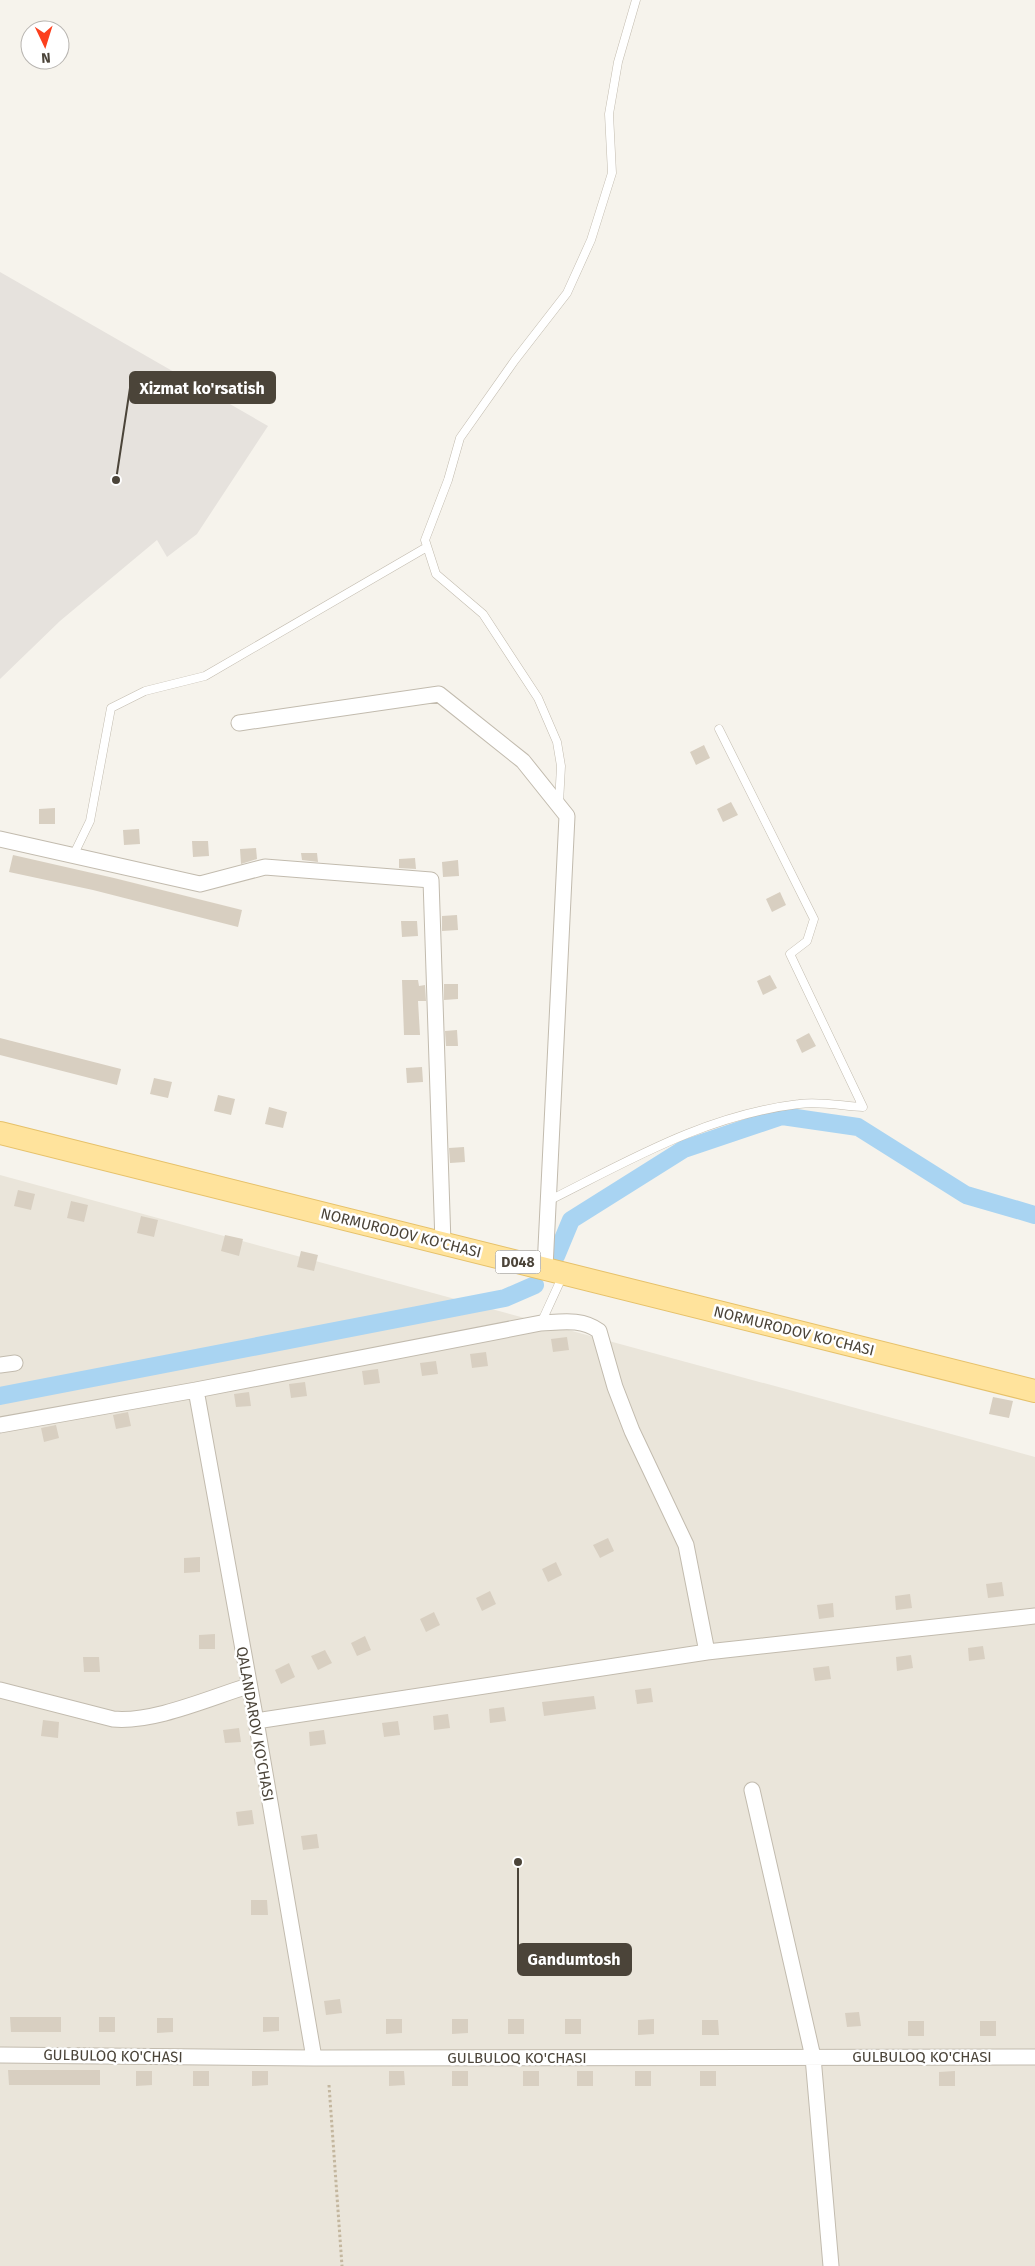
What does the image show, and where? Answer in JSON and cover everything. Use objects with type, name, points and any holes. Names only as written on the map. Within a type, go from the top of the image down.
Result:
[{"type":"main road","name":"NORMURODOV KO'CHASI","points":[[0,1133],[1035,1391]]},
{"type":"street","points":[[239,723],[439,694],[524,761],[567,816],[548,1201],[554,1271]]},
{"type":"street","points":[[0,839],[200,884],[266,867],[432,880],[442,1243]]},
{"type":"street","points":[[0,1425],[196,1390],[541,1323],[574,1321],[593,1326],[599,1330],[615,1387],[632,1431],[686,1545],[707,1652]]},
{"type":"street","name":"QALANDAROV KO'CHASI","points":[[196,1390],[248,1686],[256,1721],[314,2058]]},
{"type":"street","points":[[256,1721],[707,1652],[1035,1616]]},
{"type":"street","points":[[0,1690],[113,1719],[128,1721],[149,1717],[248,1686]]},
{"type":"street","points":[[752,1790],[813,2058],[831,2266]]},
{"type":"street","name":"GULBULOQ KO'CHASI","points":[[0,2055],[314,2058],[1035,2057]]},
{"type":"lane","points":[[559,806],[561,766],[557,742],[538,698],[483,614],[436,574],[425,540],[448,480],[460,438],[515,360],[567,293],[591,240],[612,174],[609,114],[618,62],[636,0]]},
{"type":"lane","points":[[73,856],[90,821],[111,708],[145,691],[205,676],[427,547]]},
{"type":"lane","points":[[548,1201],[683,1134],[734,1117],[800,1104],[863,1108],[790,954],[807,940],[814,919],[719,729]]},
{"type":"lane","points":[[541,1323],[554,1271]]},
{"type":"path","points":[[329,2084],[342,2266]]},
{"type":"shaded area","points":[[0,272],[268,426],[197,534],[167,557],[157,540],[60,621],[0,679]]},
{"type":"shaded area","points":[[0,1175],[1035,1457],[1035,2266],[0,2266]]},
{"type":"building","points":[[704,745],[710,758],[696,765],[690,752]]},
{"type":"building","points":[[731,802],[738,815],[723,822],[717,809]]},
{"type":"building","points":[[55,808],[55,824],[39,824],[39,809]]},
{"type":"building","points":[[139,829],[140,844],[124,845],[123,830]]},
{"type":"building","points":[[192,841],[208,841],[209,856],[193,857]]},
{"type":"building","points":[[256,848],[257,859],[241,864],[240,849]]},
{"type":"building","points":[[301,853],[317,853],[318,862],[302,860]]},
{"type":"building","points":[[13,855],[242,910],[238,927],[93,890],[9,872]]},
{"type":"building","points":[[415,858],[416,869],[399,868],[399,859]]},
{"type":"building","points":[[458,860],[459,876],[443,877],[442,862]]},
{"type":"building","points":[[780,892],[786,905],[772,912],[766,899]]},
{"type":"building","points":[[457,915],[458,930],[442,931],[442,916]]},
{"type":"building","points":[[401,921],[417,921],[418,936],[402,937]]},
{"type":"building","points":[[770,975],[777,988],[763,995],[757,981]]},
{"type":"building","points":[[402,980],[418,980],[419,986],[425,985],[426,1001],[418,1001],[420,1035],[404,1035]]},
{"type":"building","points":[[444,984],[458,984],[458,999],[444,1000]]},
{"type":"building","points":[[457,1030],[458,1046],[446,1046],[445,1031]]},
{"type":"building","points":[[809,1033],[816,1046],[802,1053],[796,1040]]},
{"type":"building","points":[[0,1038],[121,1069],[117,1085],[0,1055]]},
{"type":"building","points":[[422,1067],[423,1082],[407,1083],[406,1068]]},
{"type":"building","points":[[154,1078],[172,1082],[168,1098],[150,1094]]},
{"type":"building","points":[[218,1095],[235,1099],[231,1115],[214,1111]]},
{"type":"building","points":[[269,1107],[287,1112],[283,1128],[265,1124]]},
{"type":"building","points":[[464,1147],[465,1162],[450,1163],[449,1148]]},
{"type":"building","points":[[18,1190],[35,1194],[31,1210],[14,1206]]},
{"type":"building","points":[[71,1201],[88,1205],[84,1222],[67,1218]]},
{"type":"building","points":[[141,1216],[158,1220],[154,1237],[137,1233]]},
{"type":"building","points":[[225,1235],[243,1239],[239,1256],[221,1251]]},
{"type":"building","points":[[301,1251],[318,1255],[314,1271],[297,1267]]},
{"type":"building","points":[[567,1337],[569,1350],[553,1352],[551,1339]]},
{"type":"building","points":[[486,1352],[488,1366],[472,1368],[470,1354]]},
{"type":"building","points":[[436,1361],[438,1374],[422,1376],[420,1363]]},
{"type":"building","points":[[378,1369],[380,1383],[364,1385],[362,1371]]},
{"type":"building","points":[[305,1382],[307,1396],[291,1398],[289,1384]]},
{"type":"building","points":[[249,1392],[251,1406],[236,1407],[234,1394]]},
{"type":"building","points":[[993,1397],[1013,1401],[1009,1418],[989,1414]]},
{"type":"building","points":[[128,1412],[131,1426],[116,1429],[113,1415]]},
{"type":"building","points":[[56,1425],[59,1438],[44,1442],[41,1428]]},
{"type":"building","points":[[608,1538],[614,1551],[600,1558],[593,1545]]},
{"type":"building","points":[[200,1557],[200,1572],[184,1573],[184,1558]]},
{"type":"building","points":[[556,1562],[562,1575],[548,1582],[542,1569]]},
{"type":"building","points":[[1002,1582],[1004,1596],[988,1598],[986,1584]]},
{"type":"building","points":[[490,1591],[496,1604],[482,1611],[476,1598]]},
{"type":"building","points":[[910,1594],[912,1608],[896,1610],[895,1596]]},
{"type":"building","points":[[833,1603],[834,1617],[819,1619],[817,1605]]},
{"type":"building","points":[[434,1612],[440,1625],[426,1632],[420,1619]]},
{"type":"building","points":[[215,1634],[215,1649],[199,1649],[199,1635]]},
{"type":"building","points":[[365,1636],[371,1650],[357,1656],[351,1643]]},
{"type":"building","points":[[983,1646],[985,1659],[969,1661],[968,1648]]},
{"type":"building","points":[[325,1650],[332,1663],[318,1670],[311,1656]]},
{"type":"building","points":[[911,1655],[913,1668],[897,1671],[896,1657]]},
{"type":"building","points":[[83,1657],[99,1657],[100,1672],[84,1672]]},
{"type":"building","points":[[289,1663],[295,1677],[281,1684],[275,1670]]},
{"type":"building","points":[[829,1666],[831,1679],[815,1681],[813,1668]]},
{"type":"building","points":[[651,1688],[653,1702],[637,1704],[635,1690]]},
{"type":"building","points":[[594,1696],[596,1709],[544,1716],[542,1702]]},
{"type":"building","points":[[504,1707],[506,1721],[490,1723],[489,1709]]},
{"type":"building","points":[[448,1714],[450,1728],[434,1730],[433,1716]]},
{"type":"building","points":[[43,1720],[59,1722],[58,1738],[41,1736]]},
{"type":"building","points":[[398,1721],[400,1735],[384,1737],[382,1723]]},
{"type":"building","points":[[239,1728],[241,1742],[225,1743],[223,1730]]},
{"type":"building","points":[[324,1730],[326,1744],[310,1746],[309,1732]]},
{"type":"building","points":[[252,1810],[254,1824],[238,1826],[236,1812]]},
{"type":"building","points":[[317,1834],[319,1848],[303,1850],[301,1836]]},
{"type":"building","points":[[251,1900],[267,1900],[268,1915],[251,1915]]},
{"type":"building","points":[[340,1999],[342,2013],[326,2015],[324,2001]]},
{"type":"building","points":[[859,2012],[861,2026],[847,2027],[845,2013]]},
{"type":"building","points":[[10,2017],[61,2017],[61,2032],[11,2032]]},
{"type":"building","points":[[99,2017],[115,2017],[115,2032],[99,2032]]},
{"type":"building","points":[[263,2017],[279,2017],[279,2031],[263,2032]]},
{"type":"building","points":[[157,2018],[173,2018],[173,2032],[157,2033]]},
{"type":"building","points":[[386,2019],[402,2019],[402,2033],[386,2034]]},
{"type":"building","points":[[452,2019],[468,2019],[468,2033],[452,2034]]},
{"type":"building","points":[[508,2019],[524,2019],[524,2034],[508,2034]]},
{"type":"building","points":[[565,2019],[581,2019],[581,2034],[565,2034]]},
{"type":"building","points":[[654,2019],[654,2034],[638,2035],[638,2020]]},
{"type":"building","points":[[702,2020],[718,2020],[719,2035],[702,2035]]},
{"type":"building","points":[[908,2021],[924,2021],[924,2036],[908,2036]]},
{"type":"building","points":[[980,2021],[996,2021],[996,2036],[980,2036]]},
{"type":"building","points":[[8,2070],[100,2070],[100,2085],[9,2085]]},
{"type":"building","points":[[136,2071],[152,2071],[152,2085],[136,2086]]},
{"type":"building","points":[[193,2071],[209,2071],[209,2086],[193,2086]]},
{"type":"building","points":[[252,2071],[268,2071],[268,2085],[252,2086]]},
{"type":"building","points":[[389,2071],[404,2071],[405,2085],[389,2086]]},
{"type":"building","points":[[452,2071],[468,2071],[468,2086],[452,2086]]},
{"type":"building","points":[[523,2071],[539,2071],[539,2086],[523,2086]]},
{"type":"building","points":[[577,2071],[593,2071],[593,2086],[577,2086]]},
{"type":"building","points":[[635,2071],[651,2071],[651,2086],[635,2086]]},
{"type":"building","points":[[700,2071],[716,2071],[716,2086],[700,2086]]},
{"type":"building","points":[[955,2071],[955,2086],[939,2086],[939,2072]]},
{"type":"waterway","points":[[556,1256],[571,1220],[684,1149],[782,1116],[858,1127],[966,1195],[1035,1215]]},
{"type":"waterway","points":[[0,1396],[505,1298],[535,1285]]},
{"type":"place","name":"Xizmat ko'rsatish","points":[[116,480]]},
{"type":"place","name":"Gandumtosh","points":[[518,1862]]}]
